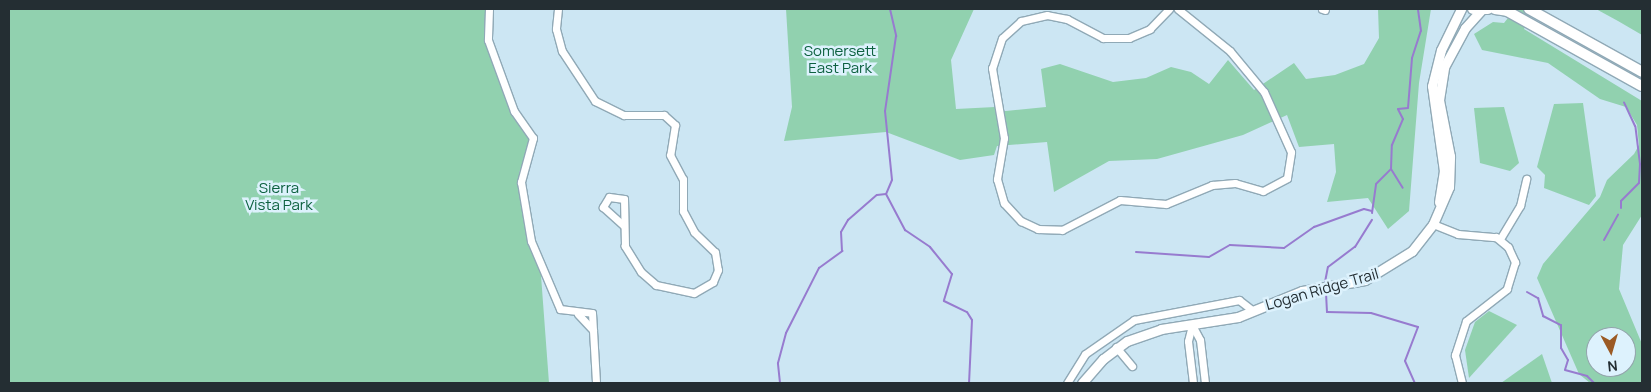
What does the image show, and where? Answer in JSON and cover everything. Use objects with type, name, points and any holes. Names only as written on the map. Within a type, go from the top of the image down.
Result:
[{"type":"main road","points":[[1495,9],[1507,11],[1642,86]]},
{"type":"main road","points":[[1529,9],[1642,72]]},
{"type":"street","points":[[489,9],[488,40],[514,111],[533,138],[521,182],[532,241],[548,270],[558,305],[578,314],[593,330]]},
{"type":"street","points":[[558,9],[556,29],[562,51],[595,101],[624,115],[660,114],[673,122],[676,131],[670,155],[683,179],[683,211],[694,232],[715,252],[718,270],[713,282],[694,294],[656,285],[628,253],[624,226]]},
{"type":"street","points":[[1169,9],[1150,29],[1122,39],[1097,36],[1054,16],[1022,21],[1006,33],[994,56],[993,74],[1002,111],[999,191],[1016,217],[1038,229],[1068,228],[1120,200],[1174,203],[1219,183],[1263,191],[1276,188],[1290,172],[1292,156],[1272,105],[1230,51],[1178,9]]},
{"type":"street","name":"Logan Ridge Trail","points":[[1438,212],[1444,171],[1433,78],[1461,9]]},
{"type":"street","name":"Logan Ridge Trail","points":[[1082,383],[1116,347],[1161,329],[1192,325],[1252,310],[1288,295],[1379,274],[1412,251],[1433,224],[1451,170],[1439,86],[1452,49],[1481,9]]},
{"type":"street","points":[[1500,239],[1520,206],[1526,179]]},
{"type":"street","points":[[1433,224],[1455,233],[1500,239],[1512,254],[1514,276],[1507,289],[1466,320],[1455,356],[1462,383]]},
{"type":"street","points":[[1067,383],[1085,354],[1102,338],[1134,320],[1239,300],[1252,310]]},
{"type":"street","points":[[578,314],[592,313],[596,383]]},
{"type":"street","points":[[1192,325],[1188,341],[1194,383]]},
{"type":"street","points":[[1192,325],[1200,340],[1205,383]]},
{"type":"street","points":[[1116,347],[1132,366]]},
{"type":"green space","name":"Sierra Vista Park","points":[[9,9],[487,9],[484,34],[513,113],[531,141],[519,173],[519,190],[540,262],[549,383],[9,383]]},
{"type":"green space","name":"Somersett East Park","points":[[786,9],[974,9],[951,60],[956,109],[995,107],[996,112],[1046,107],[1041,69],[1060,64],[1113,82],[1146,78],[1171,67],[1191,72],[1209,84],[1228,60],[1254,90],[1294,63],[1306,79],[1335,75],[1364,64],[1379,38],[1378,9],[1431,9],[1419,83],[1409,211],[1388,229],[1368,198],[1327,202],[1336,172],[1334,144],[1299,147],[1287,115],[1243,135],[1157,159],[1109,161],[1054,192],[1047,142],[997,146],[994,155],[960,160],[886,132],[784,141],[792,107]]},
{"type":"green space","points":[[1515,9],[1534,9],[1524,29],[1642,101],[1642,215],[1623,245],[1619,289],[1635,327],[1586,327],[1586,377],[1636,377],[1636,330],[1642,344],[1642,383],[1590,383],[1579,374],[1537,278],[1543,264],[1600,197],[1607,180],[1634,154],[1639,145],[1637,125],[1626,107],[1600,99],[1548,63],[1482,50],[1474,34],[1493,22],[1504,23]]},
{"type":"green space","points":[[1596,9],[1642,9],[1642,35],[1618,21]]},
{"type":"green space","points":[[1583,103],[1596,196],[1589,205],[1544,188],[1545,175],[1537,167],[1554,104]]},
{"type":"green space","points":[[1504,107],[1519,163],[1510,171],[1480,163],[1474,108]]},
{"type":"green space","points":[[1489,311],[1517,325],[1469,378],[1465,350],[1475,322]]},
{"type":"green space","points":[[1542,354],[1552,383],[1501,383]]},
{"type":"waterway","points":[[890,9],[896,36],[885,111],[892,180],[886,194],[905,230],[930,247],[952,274],[944,301],[967,312],[972,320],[969,383]]},
{"type":"waterway","points":[[1372,213],[1376,184],[1391,169],[1392,145],[1403,119],[1398,109],[1408,108],[1412,58],[1421,31],[1418,9]]},
{"type":"waterway","points":[[1621,208],[1621,201],[1639,183],[1640,164],[1635,126],[1624,102]]},
{"type":"waterway","points":[[1391,169],[1403,188]]},
{"type":"waterway","points":[[780,383],[778,363],[786,333],[819,268],[842,251],[841,232],[848,220],[877,195],[886,194]]},
{"type":"waterway","points":[[1136,252],[1209,257],[1230,245],[1284,248],[1314,227],[1364,209],[1372,211]]},
{"type":"waterway","points":[[1604,240],[1618,215]]},
{"type":"waterway","points":[[1325,282],[1328,267],[1355,247],[1372,220]]},
{"type":"waterway","points":[[1527,292],[1538,298],[1543,316],[1561,325],[1561,348],[1568,360],[1565,370],[1587,376],[1594,383]]},
{"type":"waterway","points":[[1326,293],[1327,312],[1371,313],[1418,327],[1405,361],[1415,383]]}]
